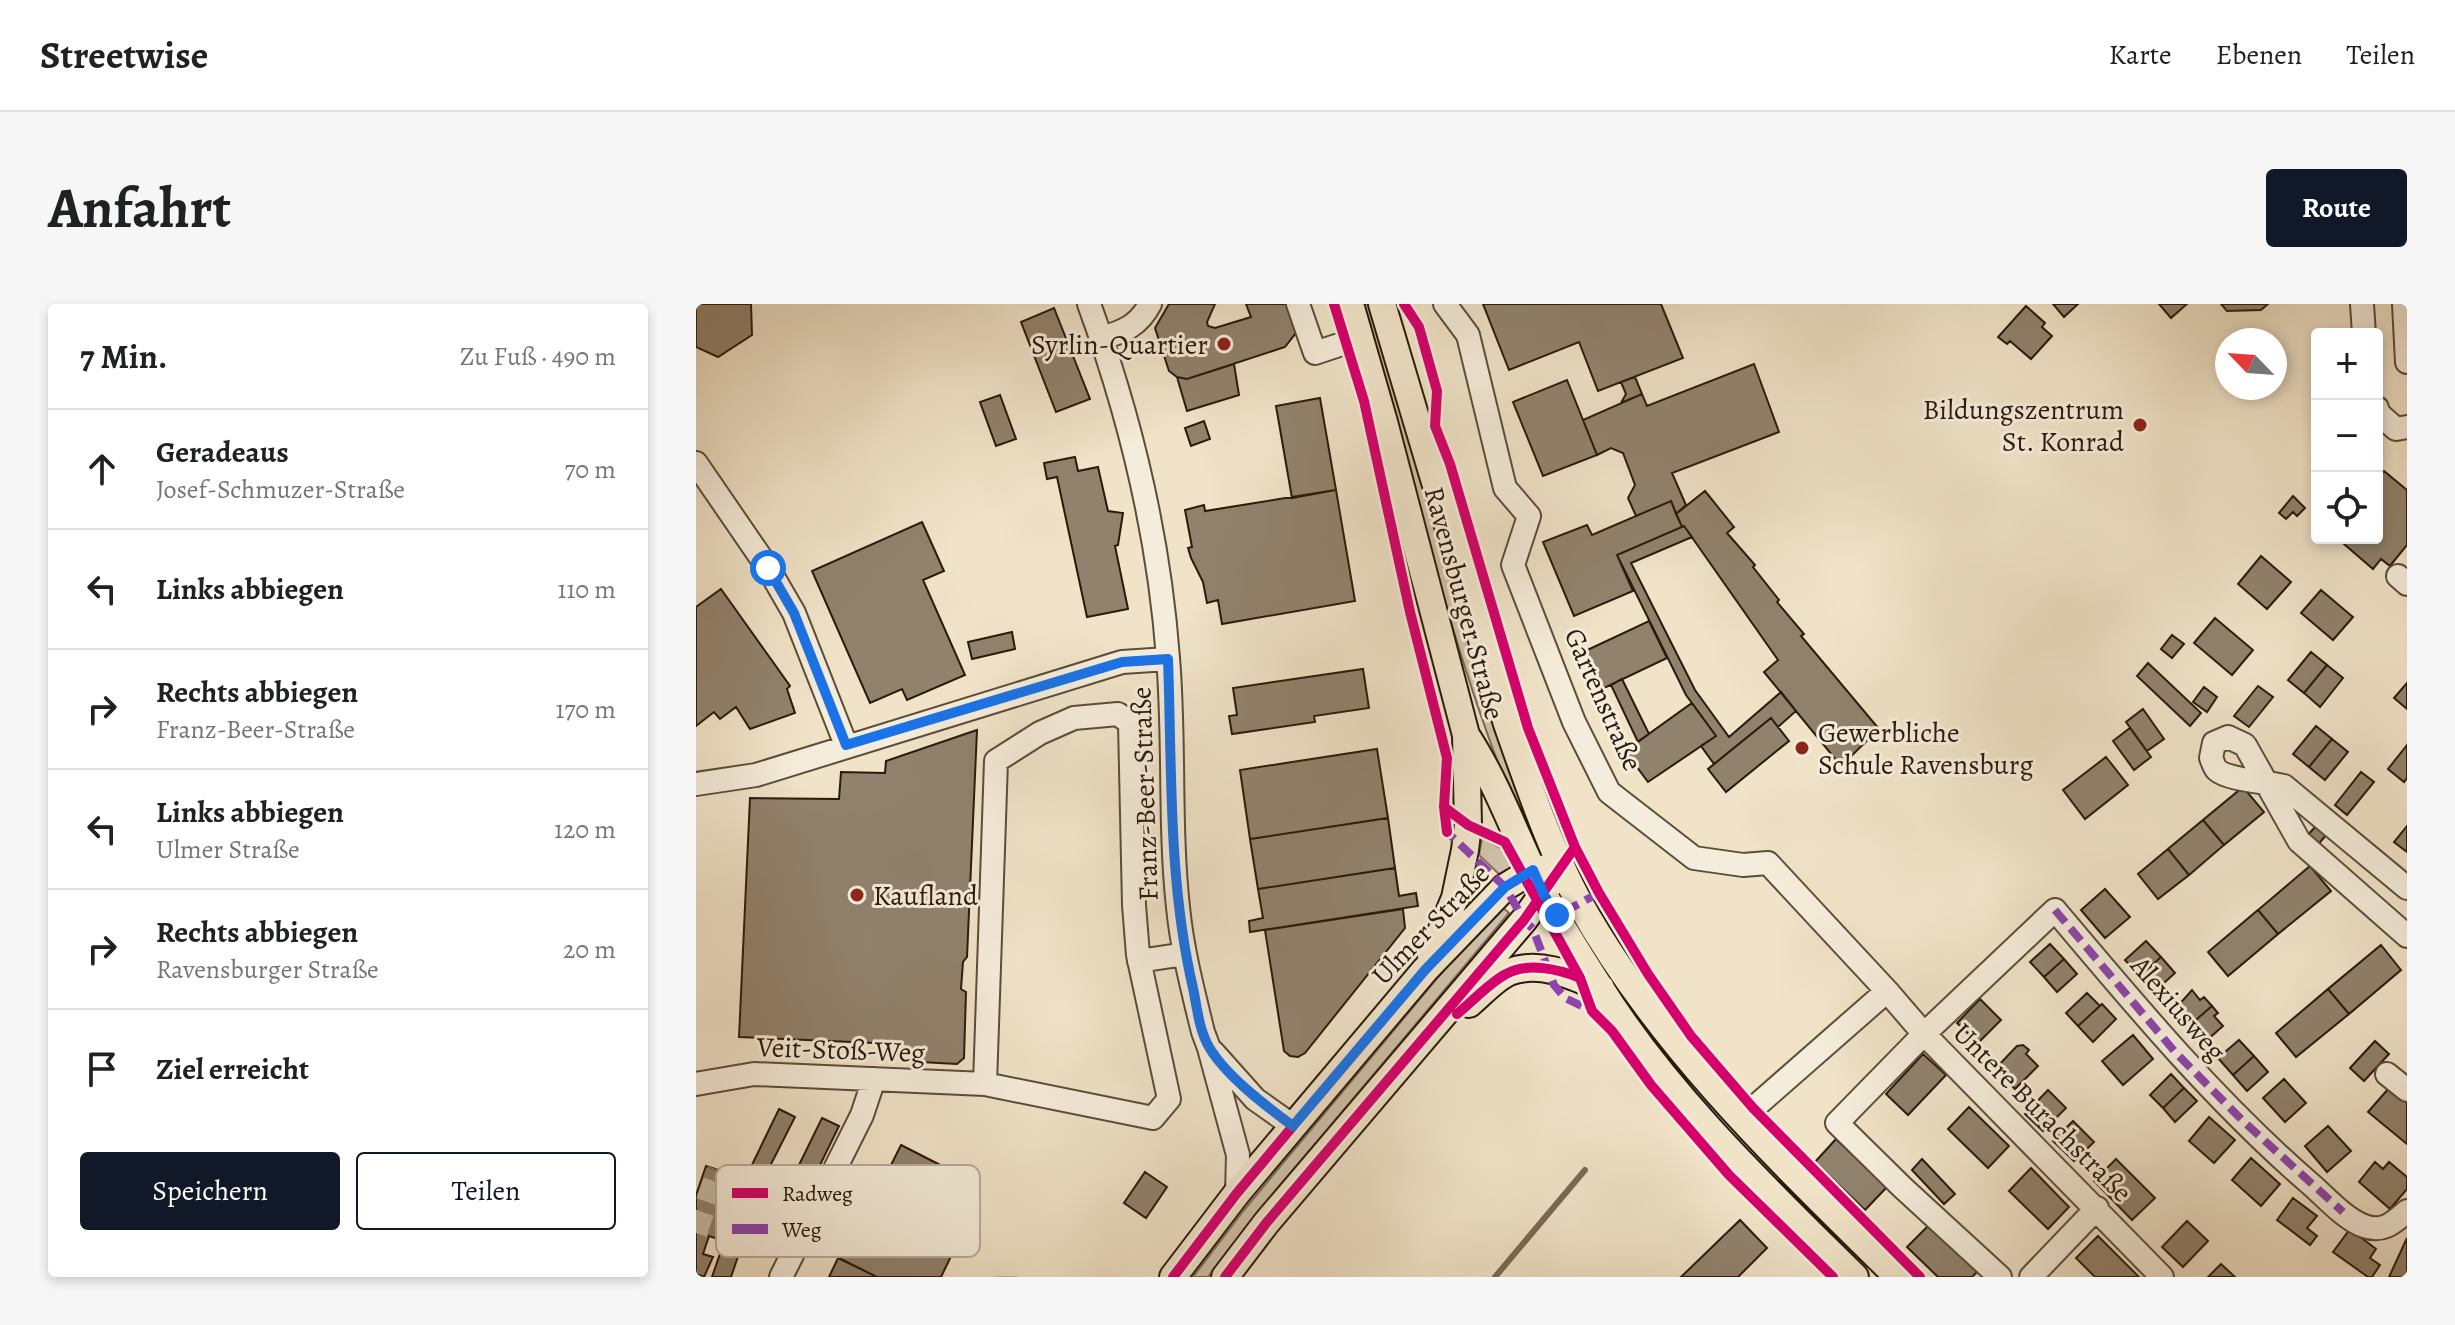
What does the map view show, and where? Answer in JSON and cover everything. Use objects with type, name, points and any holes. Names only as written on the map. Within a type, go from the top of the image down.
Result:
[{"type":"main road","name":"Ravensburger Straße","points":[[1350,304],[1466,735],[1485,765],[1544,895],[1590,983]]},
{"type":"main road","name":"Ravensburger Straße","points":[[1382,304],[1507,724],[1562,865]]},
{"type":"main road","points":[[1425,970],[1455,898],[1465,850],[1468,825],[1466,735]]},
{"type":"main road","name":"Ulmer Straße","points":[[1173,1277],[1237,1193],[1425,970],[1505,887],[1533,870],[1562,865]]},
{"type":"main road","points":[[1225,1277],[1267,1222],[1544,895],[1562,865]]},
{"type":"main road","points":[[1562,865],[1579,902],[1626,976],[1681,1052],[1741,1119],[1898,1277]]},
{"type":"main road","points":[[1417,1047],[1507,973],[1528,968],[1548,970],[1590,983],[1726,1145],[1855,1277]]},
{"type":"street","name":"Franz-Beer-Straße","points":[[1089,304],[1114,373],[1140,472],[1159,569],[1168,659],[1178,906],[1185,954],[1203,1032],[1238,1155],[1237,1193]]},
{"type":"street","points":[[1101,338],[1122,332],[1142,319],[1150,304]]},
{"type":"street","points":[[1298,304],[1315,353],[1360,338]]},
{"type":"street","name":"Gartenstraße","points":[[1445,304],[1468,335],[1505,488],[1529,516],[1513,565],[1574,722],[1609,792],[1694,858],[1743,865],[1768,863],[1887,991]]},
{"type":"street","points":[[2362,304],[2364,328]]},
{"type":"street","points":[[2404,304],[2407,362]]},
{"type":"street","points":[[2383,418],[2396,429],[2407,427]]},
{"type":"street","points":[[696,463],[760,556],[794,613],[846,745]]},
{"type":"street","points":[[696,784],[756,775],[1122,662],[1168,659]]},
{"type":"street","points":[[985,1084],[996,761],[1040,733],[1074,718],[1118,714],[1130,723],[1134,905],[1139,961],[1185,954]]},
{"type":"street","points":[[2407,888],[2284,786],[2265,782],[2299,841],[2407,936]]},
{"type":"street","name":"Alexiusweg","points":[[1924,1034],[2055,910],[2176,1053],[2243,1121],[2343,1212],[2363,1226],[2379,1229],[2390,1225],[2407,1211]]},
{"type":"street","name":"Veit-Stoß-Weg","points":[[696,1084],[754,1074],[985,1084],[1153,1118],[1169,1099],[1139,961]]},
{"type":"street","points":[[1741,1119],[1887,991],[1924,1034]]},
{"type":"street","name":"Untere Burachstraße","points":[[2000,1277],[1837,1123],[1924,1034],[2162,1277]]},
{"type":"street","name":"Franz-Beer-Straße","points":[[1209,1048],[1255,1099],[1293,1126]]},
{"type":"street","points":[[2387,1074],[2407,1090]]},
{"type":"street","points":[[837,1165],[862,1115],[874,1079]]},
{"type":"street","points":[[2031,1277],[2097,1208]]},
{"type":"street","points":[[781,1277],[791,1257]]},
{"type":"shaded area","points":[[1360,304],[1369,304],[1528,813],[1529,829],[1526,832],[1500,768],[1455,637]]},
{"type":"shaded area","points":[[1482,838],[1503,849],[1515,872],[1501,876],[1479,855]]},
{"type":"shaded area","points":[[1499,904],[1509,913],[1249,1223],[1208,1277],[1193,1277],[1244,1210]]},
{"type":"building","points":[[696,304],[751,304],[752,335],[718,357],[696,347]]},
{"type":"building","name":"Syrlin-Quartier","points":[[1169,304],[1215,304],[1207,322],[1208,326],[1215,328],[1251,317],[1246,304],[1289,304],[1296,325],[1295,334],[1285,347],[1187,379],[1177,377],[1169,371],[1155,328]]},
{"type":"building","points":[[1483,304],[1661,304],[1683,358],[1598,391],[1579,342],[1509,370]]},
{"type":"building","points":[[2053,304],[2078,304],[2064,317]]},
{"type":"building","points":[[2159,304],[2187,304],[2171,318]]},
{"type":"building","points":[[2221,304],[2268,304],[2261,310],[2227,311]]},
{"type":"building","points":[[2026,306],[2045,323],[2042,327],[2052,336],[2031,359],[2010,341],[2007,344],[1998,337]]},
{"type":"building","points":[[1054,308],[1090,399],[1056,412],[1021,322]]},
{"type":"building","points":[[1234,364],[1239,395],[1187,411],[1177,377],[1187,379]]},
{"type":"building","points":[[1754,364],[1779,432],[1672,473],[1686,505],[1676,514],[1671,501],[1636,516],[1628,498],[1635,485],[1623,453],[1611,448],[1597,455],[1583,420],[1642,394],[1647,406]]},
{"type":"building","points":[[1635,377],[1642,394],[1621,403],[1626,394],[1621,382]]},
{"type":"building","points":[[1567,380],[1597,455],[1543,476],[1513,402]]},
{"type":"building","points":[[1000,395],[1016,439],[996,446],[980,402]]},
{"type":"building","points":[[1320,398],[1336,490],[1292,498],[1276,406]]},
{"type":"building","points":[[1204,421],[1210,439],[1191,446],[1185,428]]},
{"type":"building","points":[[1075,457],[1078,471],[1098,467],[1108,511],[1123,513],[1118,545],[1115,546],[1128,609],[1087,617],[1057,477],[1047,479],[1044,463]]},
{"type":"building","points":[[2383,472],[2407,490],[2407,545],[2390,566],[2381,559],[2373,569],[2344,544],[2383,544]]},
{"type":"building","points":[[1336,490],[1355,601],[1222,624],[1218,600],[1207,603],[1203,582],[1191,558],[1185,510],[1204,505],[1205,511]]},
{"type":"building","points":[[1705,491],[1734,527],[1727,533],[1755,565],[1753,567],[1779,600],[1777,602],[1804,634],[1801,636],[1879,729],[1841,766],[1764,672],[1778,660],[1682,527],[1676,514]]},
{"type":"building","points":[[2293,496],[2305,508],[2297,516],[2293,512],[2286,519],[2279,513]]},
{"type":"building","points":[[1671,501],[1682,527],[1617,555],[1633,591],[1574,616],[1543,542],[1587,525],[1592,535]]},
{"type":"building","points":[[922,522],[944,571],[923,580],[965,675],[907,700],[902,689],[870,703],[812,571]]},
{"type":"building","points":[[1684,526],[1692,537],[1631,563],[1695,690],[1729,737],[1781,692],[1796,711],[1778,727],[1771,718],[1714,764],[1701,746],[1716,736],[1686,695],[1617,555]]},
{"type":"building","points":[[2261,556],[2291,582],[2267,609],[2238,584]]},
{"type":"building","points":[[721,589],[790,686],[787,689],[795,713],[750,729],[736,707],[720,719],[714,712],[696,726],[696,607]]},
{"type":"building","points":[[2321,590],[2353,617],[2333,640],[2301,613]]},
{"type":"building","points":[[2215,618],[2253,650],[2232,675],[2194,643]]},
{"type":"building","points":[[1649,621],[1667,658],[1600,690],[1583,652]]},
{"type":"building","points":[[1012,632],[1015,649],[972,659],[968,642]]},
{"type":"building","points":[[2172,635],[2184,644],[2172,658],[2161,649]]},
{"type":"building","points":[[2311,652],[2327,665],[2304,693],[2288,680]]},
{"type":"building","points":[[2148,663],[2201,713],[2190,726],[2137,676]]},
{"type":"building","points":[[2327,665],[2343,678],[2320,707],[2304,693]]},
{"type":"building","points":[[1363,669],[1369,708],[1314,716],[1315,722],[1232,734],[1229,716],[1237,715],[1233,688]]},
{"type":"building","points":[[1622,679],[1649,734],[1638,742],[1611,685]]},
{"type":"building","points":[[2407,683],[2407,709],[2394,698]]},
{"type":"building","points":[[2258,686],[2273,697],[2249,727],[2234,716]]},
{"type":"building","points":[[2204,687],[2217,697],[2207,712],[2193,702]]},
{"type":"building","points":[[1692,703],[1716,736],[1648,782],[1625,751]]},
{"type":"building","points":[[2143,709],[2164,739],[2147,751],[2126,722]]},
{"type":"building","points":[[1771,718],[1789,741],[1726,792],[1708,769]]},
{"type":"building","points":[[2316,726],[2332,739],[2309,767],[2293,754]]},
{"type":"building","points":[[2130,728],[2151,757],[2134,770],[2113,741]]},
{"type":"building","name":"Kaufland","points":[[977,730],[967,957],[963,962],[961,989],[966,992],[964,1058],[957,1064],[902,1061],[897,1055],[896,1044],[739,1037],[750,798],[839,799],[841,772],[885,773],[886,761]]},
{"type":"building","points":[[2332,739],[2348,752],[2325,780],[2309,767]]},
{"type":"building","points":[[2407,745],[2407,778],[2404,782],[2388,769]]},
{"type":"building","points":[[1377,749],[1388,818],[1250,839],[1240,770]]},
{"type":"building","points":[[2106,757],[2128,785],[2085,819],[2063,790]]},
{"type":"building","points":[[2361,772],[2374,782],[2347,815],[2335,805]]},
{"type":"building","points":[[2243,787],[2264,812],[2224,845],[2203,820]]},
{"type":"building","points":[[1388,818],[1395,868],[1258,889],[1250,839]]},
{"type":"building","points":[[2203,820],[2224,845],[2189,875],[2168,849]]},
{"type":"building","points":[[2317,825],[2327,834],[2316,847],[2305,838]]},
{"type":"building","points":[[2407,826],[2407,852],[2394,842]]},
{"type":"building","points":[[2168,849],[2189,875],[2158,899],[2138,874]]},
{"type":"building","points":[[2310,866],[2331,891],[2278,934],[2258,910]]},
{"type":"building","points":[[1395,868],[1399,896],[1416,893],[1418,906],[1250,932],[1249,921],[1263,918],[1258,889]]},
{"type":"building","points":[[2105,889],[2130,917],[2105,938],[2081,910]]},
{"type":"building","points":[[1403,909],[1405,928],[1305,1053],[1298,1057],[1290,1056],[1284,1051],[1265,930]]},
{"type":"building","points":[[2258,910],[2278,934],[2228,976],[2208,952]]},
{"type":"building","points":[[2146,941],[2161,957],[2140,976],[2125,960]]},
{"type":"building","points":[[2050,944],[2064,959],[2044,977],[2030,962]]},
{"type":"building","points":[[2381,945],[2401,970],[2349,1014],[2328,989]]},
{"type":"building","points":[[2161,957],[2175,973],[2154,992],[2140,976]]},
{"type":"building","points":[[2064,959],[2077,974],[2057,992],[2044,977]]},
{"type":"building","points":[[2328,989],[2349,1014],[2296,1057],[2276,1033]]},
{"type":"building","points":[[2192,990],[2200,1000],[2204,997],[2212,1006],[2190,1025],[2176,1008]]},
{"type":"building","points":[[2087,993],[2100,1006],[2078,1026],[2066,1013]]},
{"type":"building","points":[[1980,999],[2001,1020],[1978,1043],[1957,1023]]},
{"type":"building","points":[[2102,1004],[2116,1019],[2093,1042],[2078,1026]]},
{"type":"building","points":[[2212,1006],[2218,1013],[2214,1016],[2223,1026],[2205,1042],[2190,1025]]},
{"type":"building","points":[[2133,1035],[2153,1059],[2123,1085],[2102,1061]]},
{"type":"building","points":[[2239,1040],[2254,1056],[2233,1075],[2218,1058]]},
{"type":"building","points":[[2375,1041],[2389,1054],[2364,1081],[2350,1068]]},
{"type":"building","points":[[2023,1045],[2029,1050],[2026,1054],[2038,1066],[2015,1089],[1995,1069],[2017,1046]]},
{"type":"building","points":[[1923,1054],[1946,1075],[1908,1115],[1886,1094]]},
{"type":"building","points":[[2254,1056],[2268,1072],[2247,1091],[2233,1075]]},
{"type":"building","points":[[2171,1074],[2184,1088],[2163,1108],[2150,1095]]},
{"type":"building","points":[[2284,1079],[2306,1103],[2285,1122],[2263,1098]]},
{"type":"building","points":[[2184,1088],[2197,1101],[2175,1122],[2163,1108]]},
{"type":"building","points":[[2389,1088],[2407,1103],[2407,1144],[2368,1112]]},
{"type":"building","points":[[2048,1090],[2066,1108],[2043,1131],[2025,1114]]},
{"type":"building","points":[[1969,1107],[2009,1146],[1988,1168],[1948,1129]]},
{"type":"building","points":[[779,1109],[795,1117],[771,1165],[752,1165]]},
{"type":"building","points":[[2209,1117],[2235,1140],[2214,1163],[2189,1141]]},
{"type":"building","points":[[822,1118],[839,1126],[820,1165],[799,1165]]},
{"type":"building","points":[[2073,1121],[2094,1142],[2074,1161],[2053,1141]]},
{"type":"building","points":[[2328,1126],[2351,1151],[2327,1172],[2305,1146]]},
{"type":"building","points":[[1836,1139],[1887,1187],[1865,1210],[1815,1162]]},
{"type":"building","points":[[901,1145],[940,1165],[891,1165]]},
{"type":"building","points":[[2251,1158],[2280,1184],[2261,1206],[2232,1180]]},
{"type":"building","points":[[1922,1159],[1955,1194],[1944,1204],[1912,1170]]},
{"type":"building","points":[[2116,1159],[2155,1198],[2132,1220],[2094,1181]]},
{"type":"building","points":[[2375,1162],[2383,1169],[2389,1162],[2407,1177],[2407,1189],[2390,1209],[2359,1182]]},
{"type":"building","points":[[706,1166],[716,1169],[716,1238],[709,1236],[703,1254],[713,1257],[704,1277],[696,1274],[696,1195]]},
{"type":"building","points":[[2031,1168],[2069,1207],[2048,1229],[2009,1191]]},
{"type":"building","points":[[1145,1172],[1167,1187],[1146,1218],[1124,1203]]},
{"type":"building","points":[[2293,1198],[2317,1216],[2307,1228],[2317,1236],[2310,1245],[2277,1220]]},
{"type":"building","points":[[1740,1220],[1767,1248],[1738,1277],[1681,1277]]},
{"type":"building","points":[[2187,1221],[2208,1241],[2183,1267],[2162,1247]]},
{"type":"building","points":[[1929,1225],[1977,1272],[1972,1277],[1938,1277],[1907,1247]]},
{"type":"building","points":[[2350,1229],[2376,1249],[2370,1258],[2380,1265],[2372,1277],[2333,1252]]},
{"type":"building","points":[[2098,1236],[2139,1277],[2095,1277],[2076,1258]]},
{"type":"building","points":[[2407,1238],[2407,1277],[2389,1277]]},
{"type":"building","points":[[719,1257],[738,1257],[731,1277],[712,1277]]},
{"type":"building","points":[[837,1257],[951,1257],[941,1277],[877,1277]]},
{"type":"building","points":[[838,1258],[877,1277],[829,1277]]},
{"type":"building","points":[[2221,1264],[2235,1277],[2208,1277]]},
{"type":"waterway","points":[[1495,1277],[1585,1170]]},
{"type":"tunnel","points":[[696,1233],[716,1176]]},
{"type":"marked path","points":[[1446,826],[1447,832],[1505,887],[1524,920],[1533,929],[1554,985],[1565,998],[1592,1011]]},
{"type":"marked path","points":[[1543,923],[1599,893]]},
{"type":"marked path","points":[[2055,910],[2176,1053],[2243,1121],[2343,1212]]},
{"type":"cycle path","points":[[1334,304],[1364,401],[1410,612],[1447,758],[1444,807],[1447,832]]},
{"type":"cycle path","points":[[1404,304],[1419,327],[1437,391],[1435,426],[1450,464],[1528,728],[1575,847],[1599,893],[1648,974],[1691,1036],[1753,1108],[1920,1277]]},
{"type":"cycle path","points":[[1444,807],[1468,825],[1505,842],[1580,978],[1592,1011],[1612,1031],[1651,1085],[1729,1175],[1833,1277]]},
{"type":"cycle path","points":[[1225,1277],[1267,1222],[1524,920],[1575,847]]},
{"type":"cycle path","points":[[1457,1014],[1493,982],[1514,970],[1543,968],[1580,978]]},
{"type":"cycle path","points":[[1173,1277],[1293,1126]]},
{"type":"place","name":"Syrlin-Quartier","points":[[1224,344]]},
{"type":"place","name":"Bildungszentrum St. Konrad","points":[[2140,425]]},
{"type":"place","name":"Gewerbliche Schule Ravensburg","points":[[1802,748]]},
{"type":"place","name":"Kaufland","points":[[857,895]]},
{"type":"route","points":[[768,568],[794,613],[846,745],[1122,662],[1168,659],[1178,906],[1185,954],[1203,1032],[1209,1048],[1255,1099],[1293,1126],[1425,970],[1505,887],[1533,870],[1557,915]]}]
